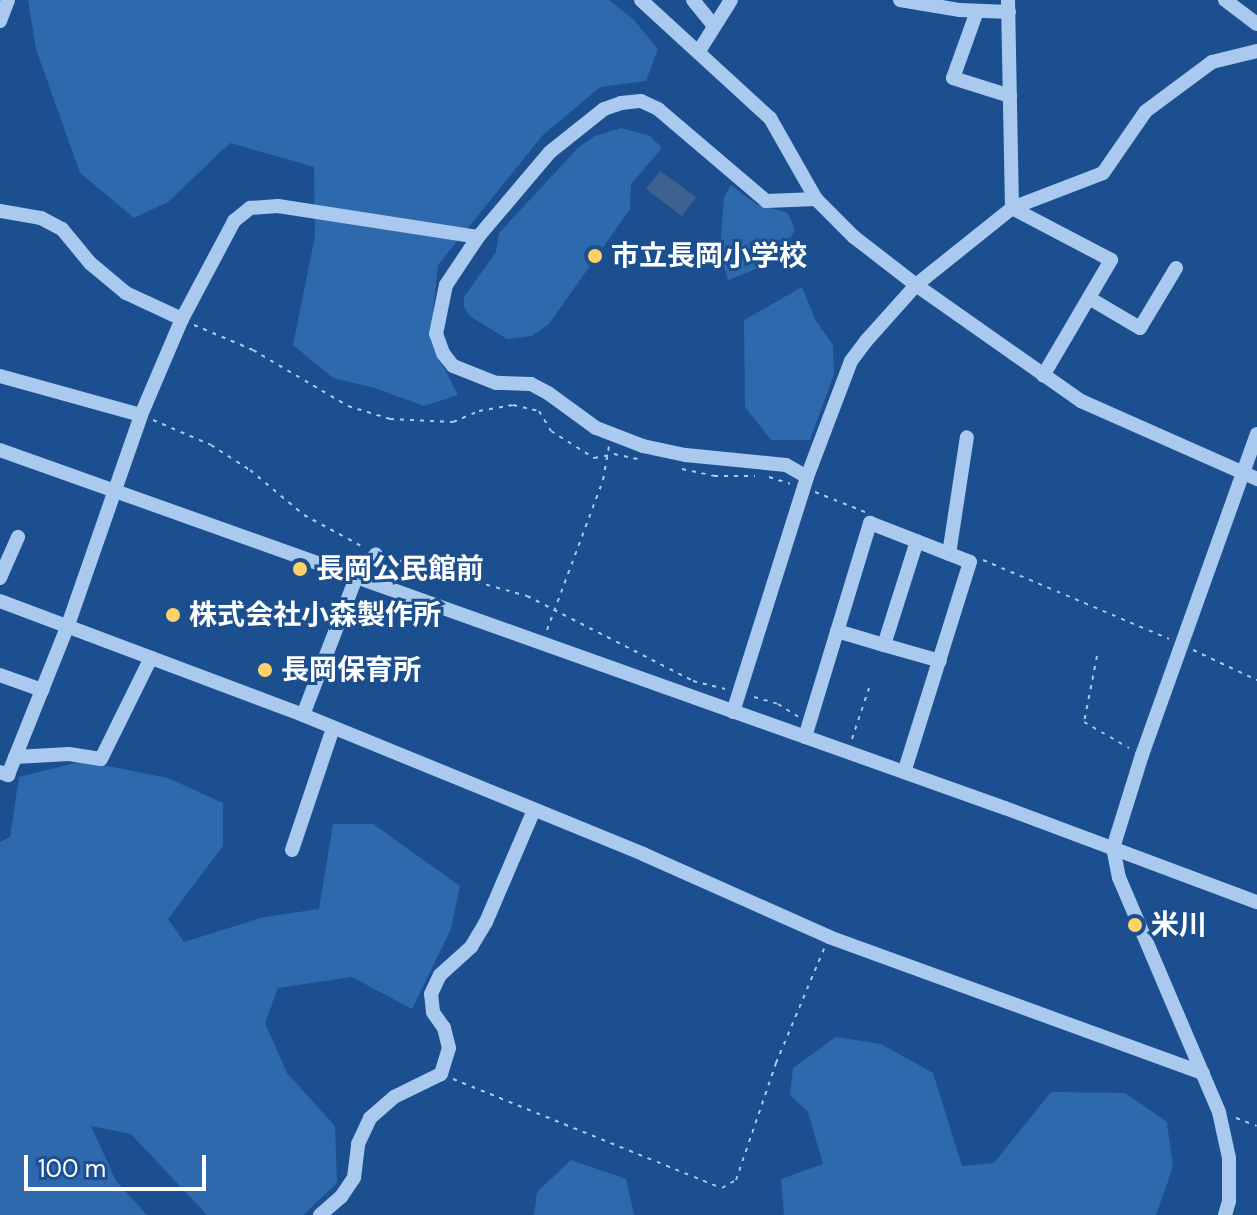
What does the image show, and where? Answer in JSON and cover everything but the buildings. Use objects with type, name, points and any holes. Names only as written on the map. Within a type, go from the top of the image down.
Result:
[{"type":"street","points":[[0,21],[8,0]]},
{"type":"street","points":[[641,0],[770,118],[816,199],[854,237],[916,285],[1081,401],[1250,476]]},
{"type":"street","points":[[693,0],[714,26]]},
{"type":"street","points":[[699,51],[731,0]]},
{"type":"street","points":[[900,0],[977,11],[1008,6],[1012,208]]},
{"type":"street","points":[[1225,0],[1257,24]]},
{"type":"street","points":[[977,11],[953,78],[1010,96]]},
{"type":"street","points":[[733,712],[805,482],[851,361],[916,285],[1012,208],[1103,173],[1146,111],[1212,62],[1257,51]]},
{"type":"street","points":[[805,482],[786,465],[685,455],[643,446],[596,428],[540,389],[467,374],[453,366],[443,353],[436,334],[446,285],[478,237],[550,152],[604,109],[641,101],[658,109],[766,201],[816,199]]},
{"type":"street","points":[[0,772],[8,775],[68,625],[141,415],[182,319],[234,221],[250,208],[278,206],[478,237]]},
{"type":"street","points":[[1012,208],[1111,260],[1043,376]]},
{"type":"street","points":[[0,211],[41,218],[62,229],[90,263],[126,293],[182,319]]},
{"type":"street","points":[[1089,298],[1140,328],[1176,268]]},
{"type":"street","points":[[0,376],[141,415]]},
{"type":"street","points":[[1225,1215],[1229,1201],[1229,1158],[1219,1112],[1119,878],[1113,848],[1142,755],[1250,476],[1257,434]]},
{"type":"street","points":[[949,554],[967,437]]},
{"type":"street","points":[[0,450],[542,646],[733,712],[807,730],[904,772],[1257,902]]},
{"type":"street","points":[[807,730],[870,523],[970,562],[904,772]]},
{"type":"street","points":[[0,578],[18,537]]},
{"type":"street","points":[[884,645],[917,541]]},
{"type":"street","points":[[303,715],[355,580],[376,554]]},
{"type":"street","points":[[0,601],[303,715],[829,937],[1203,1073]]},
{"type":"street","points":[[837,631],[940,661]]},
{"type":"street","points":[[15,757],[69,754],[101,759],[151,658]]},
{"type":"street","points":[[0,675],[42,690]]},
{"type":"street","points":[[292,850],[333,728]]},
{"type":"street","points":[[320,1215],[341,1197],[354,1178],[358,1144],[370,1118],[394,1097],[441,1074],[449,1048],[444,1028],[433,1012],[431,994],[440,975],[471,947],[486,922],[534,810]]},
{"type":"path","points":[[182,319],[253,350],[348,406],[390,419],[453,422],[479,411],[513,405],[539,411],[551,431],[594,458],[607,455],[642,460]]},
{"type":"path","points":[[141,415],[211,445],[250,470],[304,515],[376,554],[527,596],[693,681],[778,704],[807,730]]},
{"type":"path","points":[[542,646],[603,480],[613,434]]},
{"type":"path","points":[[671,466],[714,476],[766,477],[805,482],[870,514],[870,523]]},
{"type":"path","points":[[977,558],[1183,645],[1257,680]]},
{"type":"path","points":[[1097,656],[1084,722],[1142,755]]},
{"type":"path","points":[[852,739],[869,688]]},
{"type":"path","points":[[441,1074],[722,1188],[736,1180],[776,1063],[829,937]]},
{"type":"path","points":[[1219,1112],[1257,1126]]},
{"type":"shaded area","points":[[28,0],[609,0],[634,20],[658,49],[646,81],[600,87],[543,135],[438,265],[430,340],[458,395],[424,406],[375,388],[333,378],[293,345],[315,236],[314,167],[230,143],[168,202],[134,218],[80,173],[36,49]]},
{"type":"shaded area","points":[[621,128],[650,136],[662,148],[631,184],[630,209],[549,324],[532,336],[507,339],[471,317],[464,307],[464,297],[496,252],[499,233],[578,148],[595,136]]},
{"type":"shaded area","points":[[660,171],[696,197],[682,216],[646,189]]},
{"type":"shaded area","points":[[731,185],[756,204],[788,213],[795,230],[777,261],[728,280],[720,252],[724,197]]},
{"type":"shaded area","points":[[802,287],[816,321],[833,345],[834,374],[810,440],[771,440],[745,407],[744,320]]},
{"type":"shaded area","points":[[83,761],[168,778],[223,803],[223,846],[168,919],[184,942],[264,917],[319,909],[333,824],[373,824],[460,886],[451,929],[412,1009],[352,977],[278,988],[265,1023],[287,1073],[335,1126],[337,1183],[303,1215],[207,1215],[131,1134],[91,1126],[116,1181],[147,1215],[0,1215],[0,842],[10,837],[19,777]]},
{"type":"shaded area","points":[[836,1037],[881,1044],[933,1073],[962,1166],[994,1163],[1051,1092],[1125,1093],[1167,1122],[1173,1167],[1156,1215],[784,1215],[781,1179],[823,1164],[808,1112],[790,1095],[793,1068]]},
{"type":"shaded area","points":[[571,1160],[626,1179],[634,1215],[534,1215],[537,1192]]},
{"type":"place","name":"市立長岡小学校","points":[[595,256]]},
{"type":"place","name":"長岡公民館前","points":[[300,569]]},
{"type":"place","name":"株式会社小森製作所","points":[[173,615]]},
{"type":"place","name":"長岡保育所","points":[[265,670]]},
{"type":"place","name":"米川","points":[[1135,925]]}]
